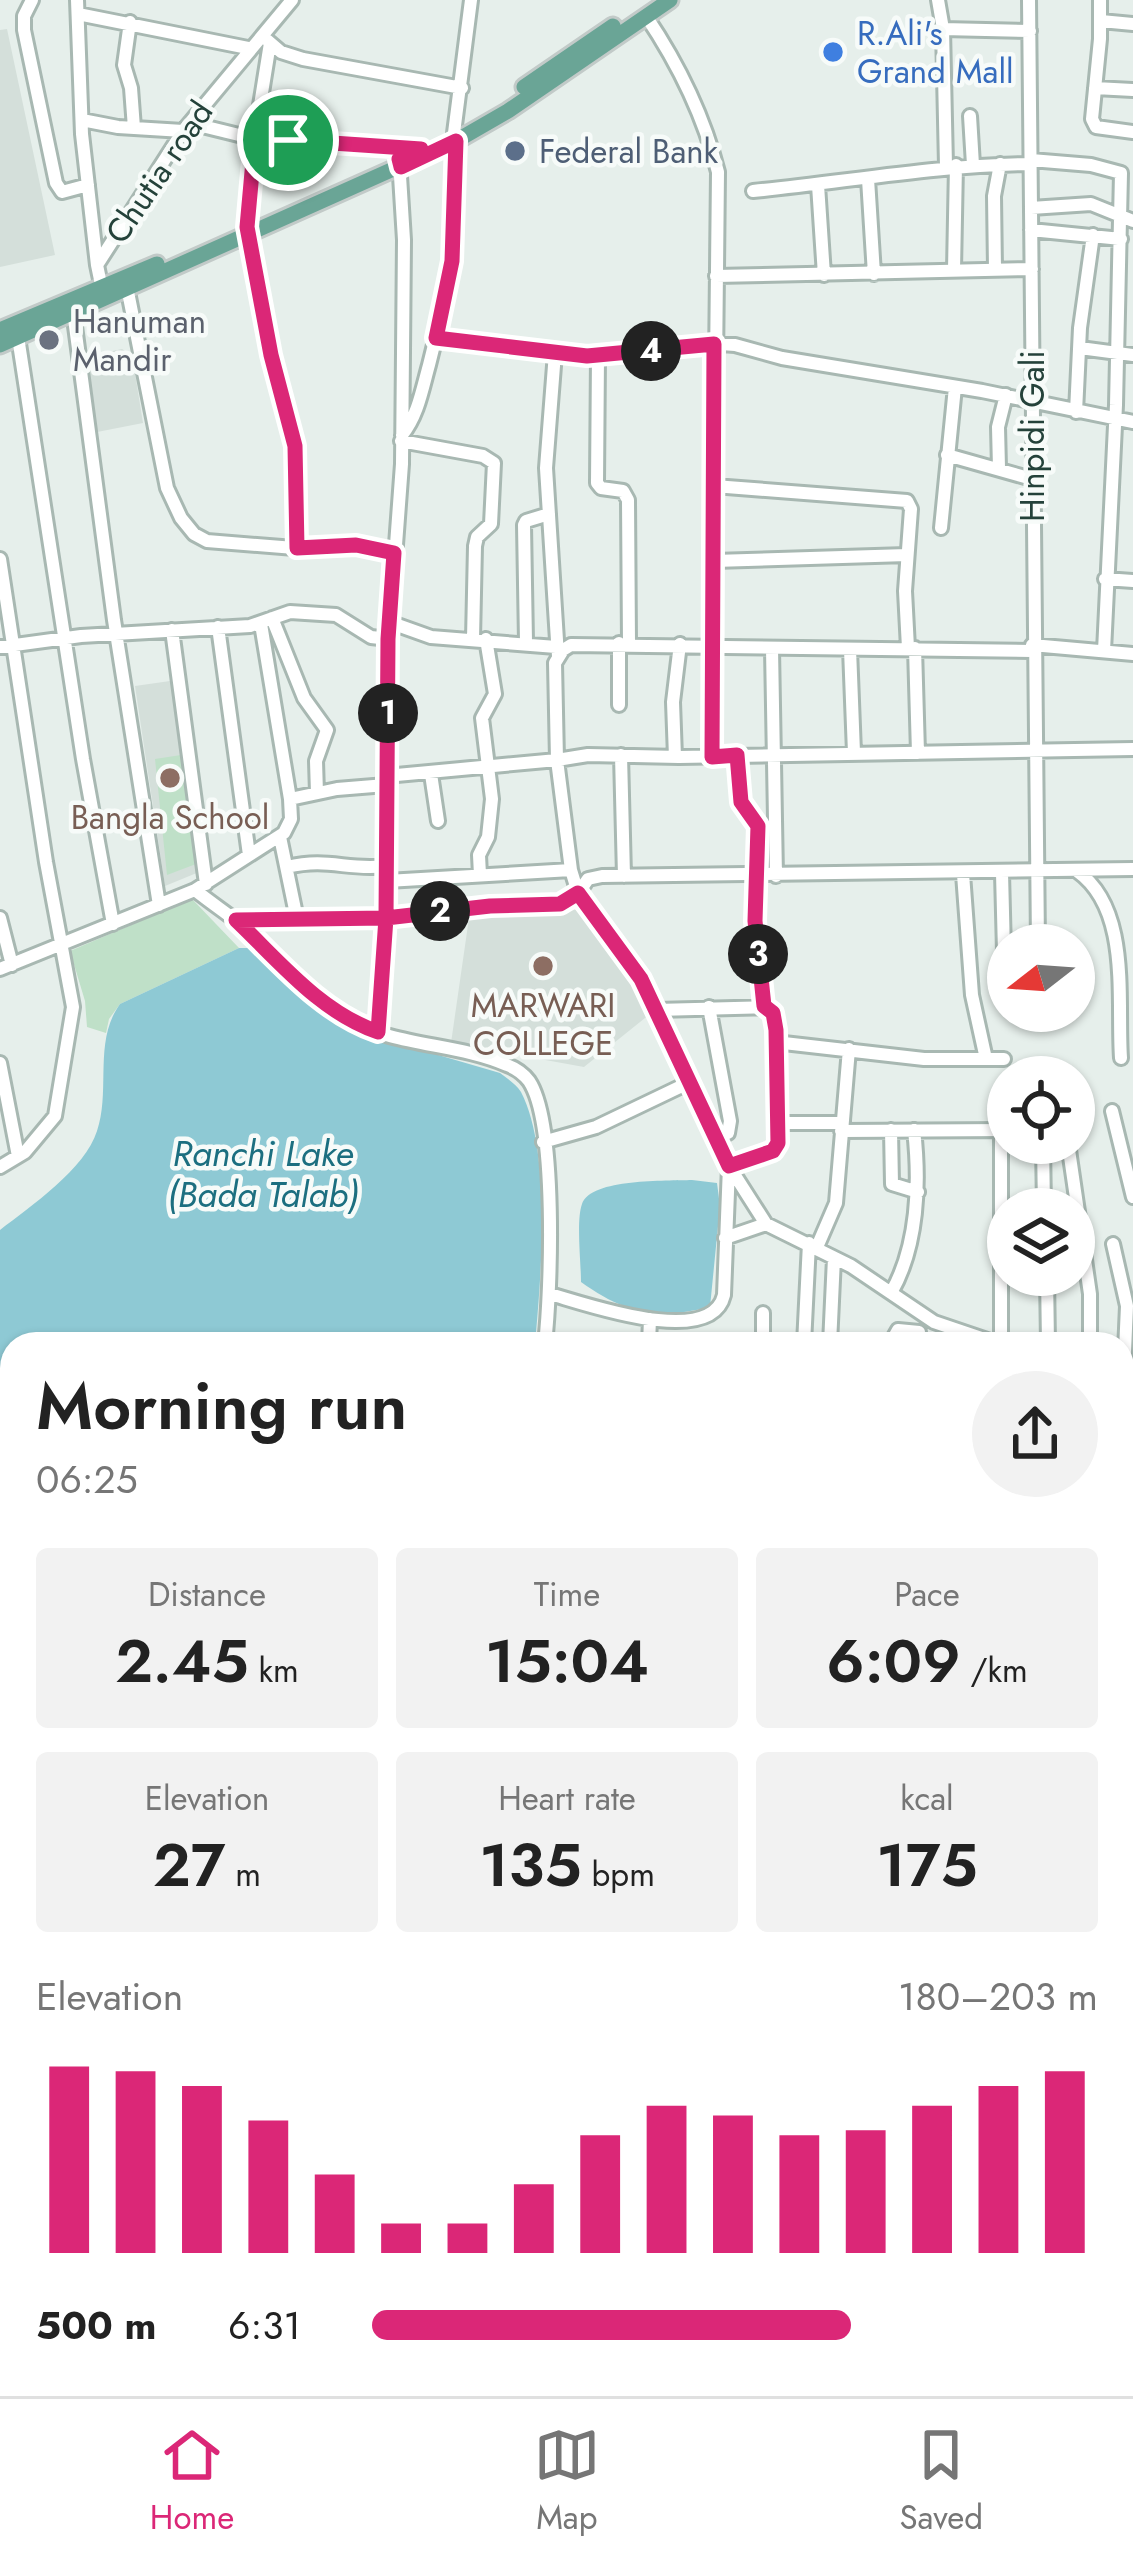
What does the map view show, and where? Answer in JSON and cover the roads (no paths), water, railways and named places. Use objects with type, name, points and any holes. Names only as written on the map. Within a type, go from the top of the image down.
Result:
[{"type":"main road","points":[[0,345],[103,292],[127,287],[455,137],[648,8],[670,0]]},
{"type":"main road","points":[[400,163],[421,149],[455,137]]},
{"type":"main road","points":[[0,330],[248,231]]},
{"type":"street","points":[[32,0],[24,16],[24,31],[56,183],[62,192],[88,185]]},
{"type":"street","name":"Chutia road","points":[[103,292],[97,265],[187,127],[248,48],[266,38],[292,0]]},
{"type":"street","points":[[401,438],[412,422],[452,261],[455,137],[471,0]]},
{"type":"street","points":[[938,0],[951,165],[953,270]]},
{"type":"street","name":"Hinpidi Gali","points":[[1029,0],[1037,924]]},
{"type":"street","points":[[1100,0],[1093,124],[1133,132]]},
{"type":"street","points":[[97,265],[82,119],[77,7],[248,48]]},
{"type":"street","points":[[648,8],[713,153],[719,186],[712,757]]},
{"type":"street","points":[[1101,21],[1133,24]]},
{"type":"street","points":[[130,22],[124,57],[134,128]]},
{"type":"street","points":[[943,29],[1030,32]]},
{"type":"street","points":[[266,38],[288,55],[303,59],[462,88]]},
{"type":"street","points":[[266,38],[248,231],[271,355],[295,446],[297,548]]},
{"type":"street","points":[[1095,88],[1133,90]]},
{"type":"street","points":[[970,116],[973,165]]},
{"type":"street","points":[[82,119],[134,128],[187,127],[255,139],[421,149]]},
{"type":"street","points":[[378,1032],[386,918],[388,639],[401,438],[400,163]]},
{"type":"street","points":[[994,269],[1000,164]]},
{"type":"street","points":[[753,191],[951,165],[1084,164],[1120,172],[1127,219],[1121,239],[1104,651]]},
{"type":"street","points":[[868,179],[874,274]]},
{"type":"street","points":[[818,184],[824,274]]},
{"type":"street","points":[[1031,208],[1090,204],[1127,219]]},
{"type":"street","points":[[1031,230],[1121,239]]},
{"type":"street","points":[[1076,412],[1094,235]]},
{"type":"street","points":[[716,276],[1032,269]]},
{"type":"street","points":[[127,287],[166,488],[181,518],[207,541],[297,548],[356,545],[394,553]]},
{"type":"street","points":[[73,311],[116,634],[159,905]]},
{"type":"street","points":[[18,337],[113,924]]},
{"type":"street","points":[[436,338],[598,356],[714,344],[749,347],[782,358],[1006,395],[1133,422]]},
{"type":"street","points":[[1080,348],[1133,355]]},
{"type":"street","points":[[555,353],[547,436],[557,760],[578,893],[634,968],[729,1166],[766,1224],[813,1245],[919,1313],[969,1332]]},
{"type":"street","points":[[598,356],[596,483],[623,491],[628,500],[619,705]]},
{"type":"street","points":[[941,528],[955,387]]},
{"type":"street","points":[[999,468],[998,427],[1006,395]]},
{"type":"street","points":[[401,438],[483,456],[494,463],[491,524],[475,545],[480,639],[495,694],[482,718],[492,793],[489,830],[480,850],[480,875]]},
{"type":"street","points":[[947,455],[1032,479]]},
{"type":"street","points":[[715,486],[907,501],[918,754]]},
{"type":"street","points":[[526,642],[524,525],[526,520],[549,514]]},
{"type":"street","points":[[714,561],[907,555]]},
{"type":"street","points":[[0,559],[7,646],[73,1006],[55,1116],[18,1156],[0,1167]]},
{"type":"street","points":[[1105,579],[1133,580]]},
{"type":"street","points":[[7,646],[218,627],[266,621],[290,612],[328,613],[371,637],[388,639]]},
{"type":"street","points":[[266,621],[304,698],[326,730],[316,761],[317,793]]},
{"type":"street","points":[[0,918],[6,967],[201,887],[280,837],[291,819],[290,799],[266,621]]},
{"type":"street","points":[[389,622],[431,637],[526,642],[557,652],[572,645],[624,643],[772,649],[1032,648],[1133,654]]},
{"type":"street","points":[[218,627],[249,855]]},
{"type":"street","points":[[172,630],[201,887],[321,1002],[351,1021],[491,1059],[518,1070],[532,1086],[549,1194],[546,1332]]},
{"type":"street","points":[[675,757],[673,702],[680,644]]},
{"type":"street","points":[[772,649],[776,876]]},
{"type":"street","points":[[850,649],[854,752]]},
{"type":"street","points":[[290,799],[430,774],[588,754],[712,757],[1133,748]]},
{"type":"street","points":[[621,755],[624,876]]},
{"type":"street","points":[[737,755],[741,802],[758,826],[755,929],[764,1006]]},
{"type":"street","points":[[430,774],[438,821]]},
{"type":"street","points":[[280,837],[297,919]]},
{"type":"street","points":[[287,867],[318,860],[386,874],[571,870]]},
{"type":"street","points":[[236,920],[386,918],[490,906],[560,904],[592,877],[1133,869]]},
{"type":"street","points":[[1078,871],[1097,887],[1113,920],[1121,1058]]},
{"type":"street","points":[[775,1042],[923,1059],[986,1059],[970,985],[963,874]]},
{"type":"street","points":[[1002,874],[1003,924]]},
{"type":"street","points":[[709,1006],[730,1121],[728,1132],[715,1138]]},
{"type":"street","points":[[656,1010],[764,1006],[773,1013],[777,1148],[729,1166]]},
{"type":"street","points":[[805,1332],[813,1245],[836,1202],[850,1049]]},
{"type":"street","points":[[0,1063],[18,1156]]},
{"type":"street","points":[[543,1142],[596,1127],[688,1083]]},
{"type":"street","points":[[1112,1111],[1133,1197]]},
{"type":"street","points":[[776,1123],[987,1130]]},
{"type":"street","points":[[891,1130],[892,1184],[918,1192]]},
{"type":"street","points":[[892,1293],[903,1270],[918,1192],[914,1130]]},
{"type":"street","points":[[1000,1332],[1004,1164]]},
{"type":"street","points":[[1072,1164],[1090,1294],[1090,1332]]},
{"type":"street","points":[[550,1294],[650,1319],[703,1318],[721,1307],[729,1166]]},
{"type":"street","points":[[725,1238],[766,1224]]},
{"type":"street","points":[[1112,1244],[1130,1306]]},
{"type":"street","points":[[831,1332],[835,1258]]},
{"type":"street","points":[[1047,1296],[1048,1332]]},
{"type":"street","points":[[763,1332],[764,1313]]},
{"type":"street","points":[[918,1332],[919,1313]]},
{"type":"street","points":[[649,1332],[650,1319]]},
{"type":"water","name":"Ranchi Lake (Bada Talab)","points":[[239,948],[257,948],[316,1006],[349,1029],[500,1073],[519,1089],[537,1147],[541,1251],[536,1332],[0,1332],[0,1230],[56,1186],[91,1145],[101,1115],[107,1034],[120,1004]]},
{"type":"water","points":[[717,1183],[720,1206],[710,1307],[674,1313],[642,1311],[581,1282],[579,1220],[588,1196],[614,1185]]},
{"type":"place","name":"R.Ali's Grand Mall","points":[[833,52]]},
{"type":"place","name":"Federal Bank","points":[[515,151]]},
{"type":"place","name":"Hanuman Mandir","points":[[49,340]]},
{"type":"place","name":"Bangla School","points":[[170,778]]},
{"type":"place","name":"MARWARI COLLEGE","points":[[543,966]]}]
